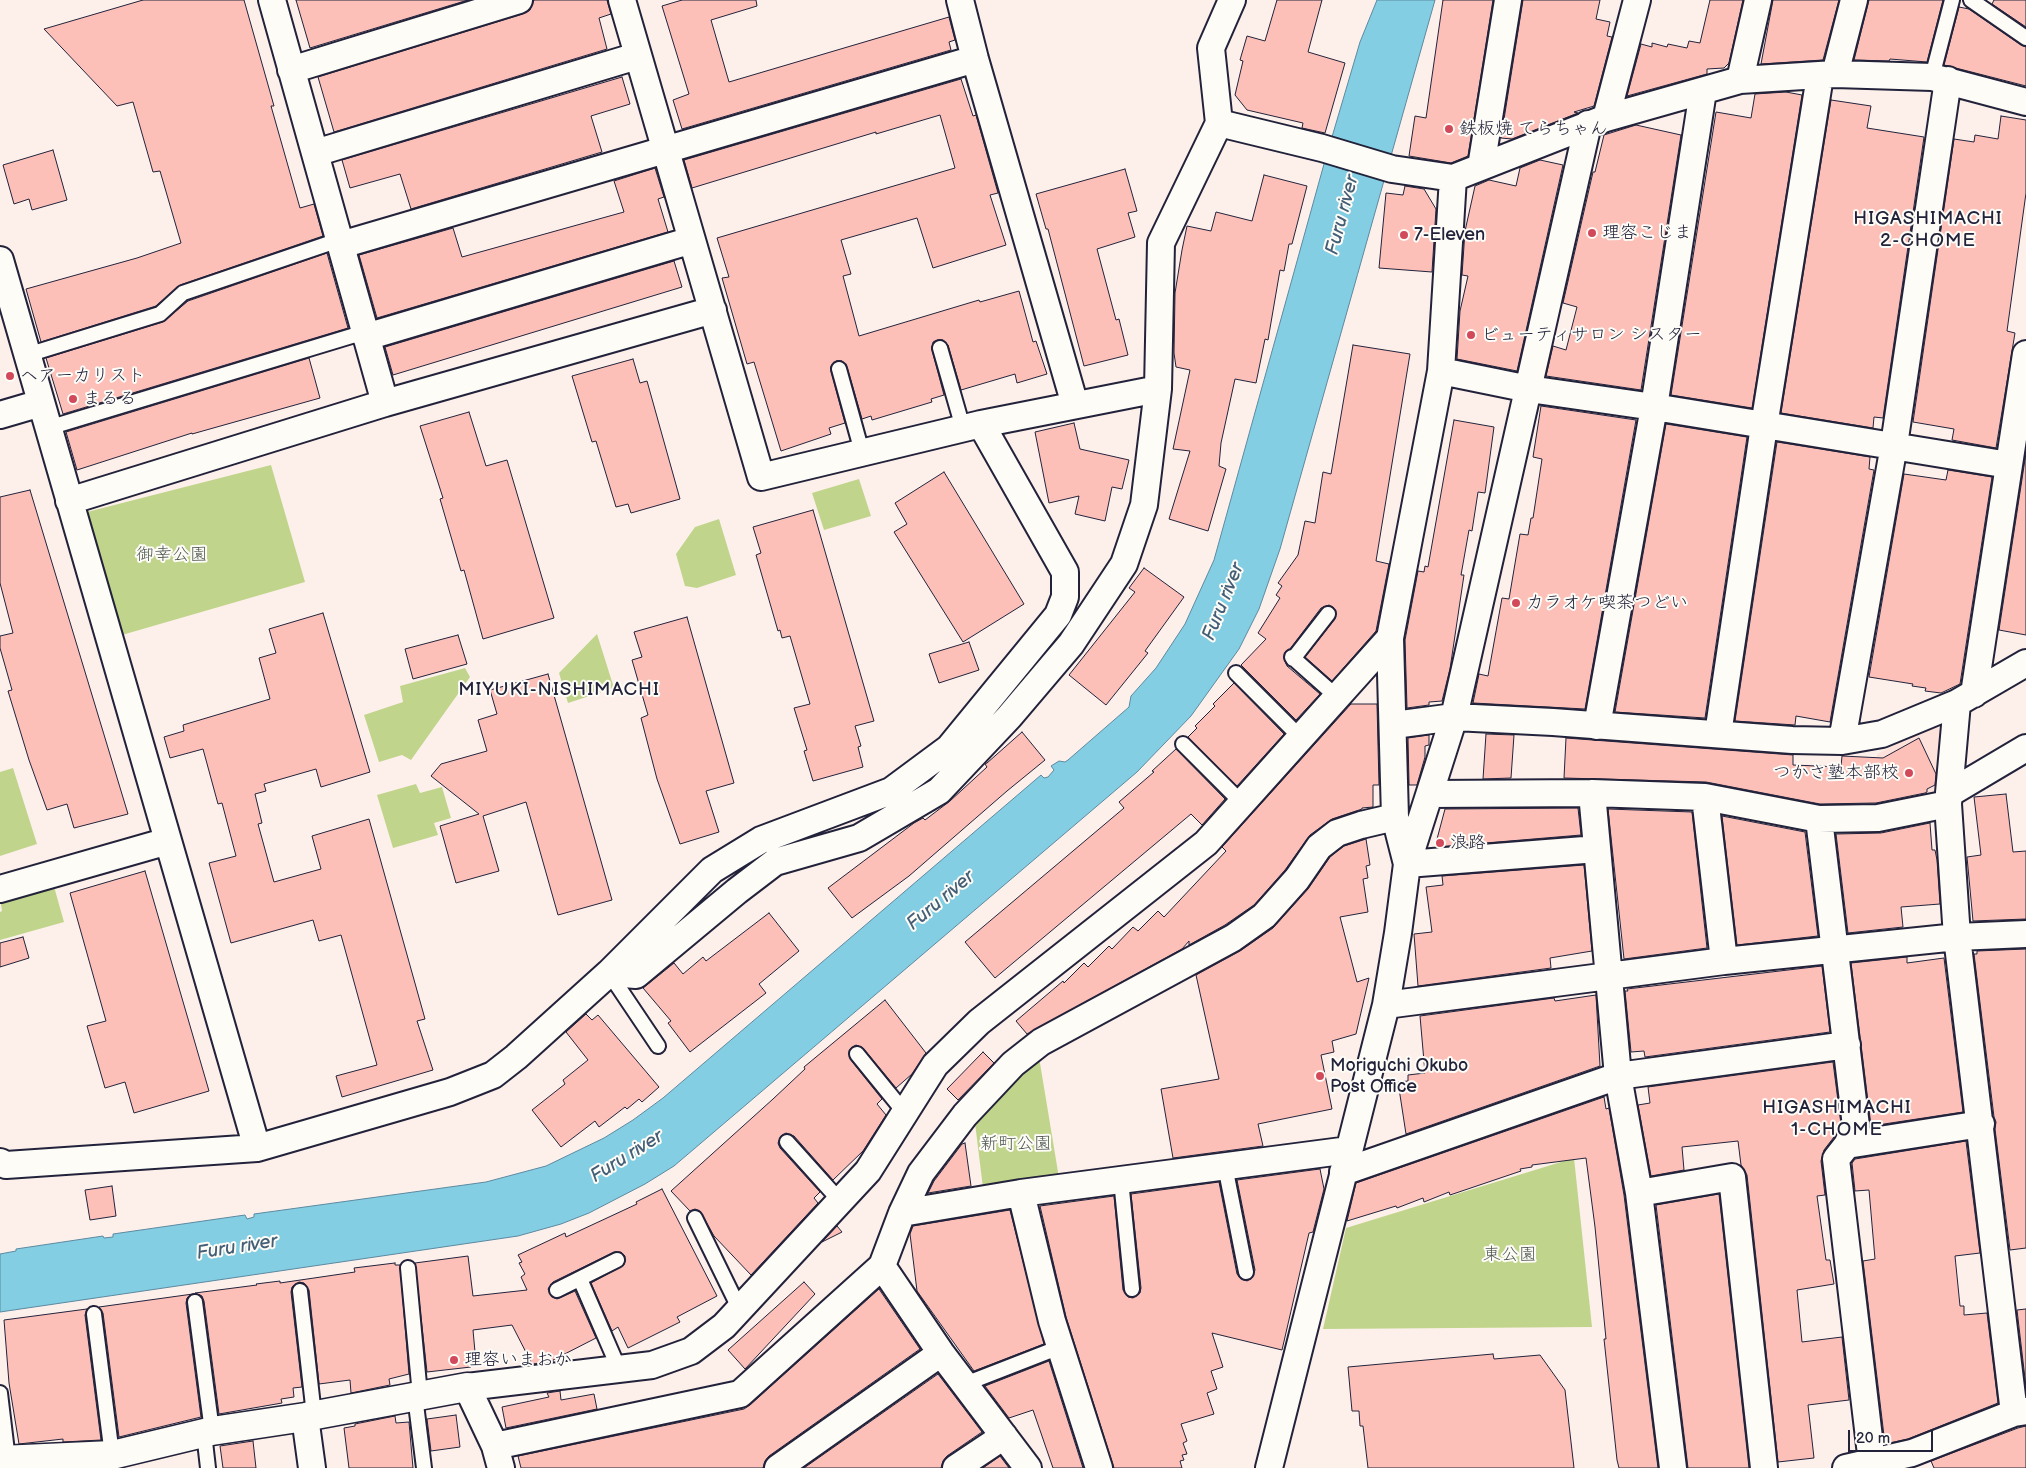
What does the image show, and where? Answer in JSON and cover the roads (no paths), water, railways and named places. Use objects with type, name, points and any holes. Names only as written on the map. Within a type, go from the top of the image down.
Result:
[{"type":"street","points":[[272,0],[385,403]]},
{"type":"street","points":[[291,70],[519,0]]},
{"type":"street","points":[[622,0],[761,477],[972,426],[1158,388]]},
{"type":"street","points":[[960,0],[975,59],[1075,405]]},
{"type":"street","points":[[610,973],[636,975],[775,862],[859,838],[939,791],[1002,724],[1071,644],[1124,564],[1144,505],[1158,388],[1161,243],[1219,123],[1211,48],[1232,0]]},
{"type":"street","points":[[1481,167],[1508,0]]},
{"type":"street","points":[[1269,1468],[1386,1004],[1407,864],[1454,717],[1529,389],[1597,121],[1637,0]]},
{"type":"street","points":[[1740,80],[1758,0]]},
{"type":"street","points":[[1718,734],[1764,426],[1828,75],[1854,0]]},
{"type":"street","points":[[315,153],[637,56]]},
{"type":"street","points":[[340,242],[665,150],[975,59]]},
{"type":"street","points":[[1219,123],[1322,148],[1392,169],[1453,178],[1597,121],[1740,80],[1828,75],[1940,79],[2026,102]]},
{"type":"street","points":[[1842,741],[1894,445],[1940,79]]},
{"type":"street","points":[[1596,726],[1654,407],[1703,90]]},
{"type":"street","points":[[1407,864],[1395,817],[1394,724],[1390,638],[1441,371],[1453,178]]},
{"type":"street","points":[[366,334],[692,240]]},
{"type":"street","points":[[0,260],[16,344],[41,403],[257,1148]]},
{"type":"street","points":[[70,501],[385,403],[713,310]]},
{"type":"street","points":[[1846,1468],[1872,1463],[1914,1460],[2020,1412],[1957,937],[1949,799],[2026,354]]},
{"type":"street","points":[[1441,371],[1529,389],[1894,445],[2008,465]]},
{"type":"street","points":[[0,415],[41,403]]},
{"type":"street","points":[[0,1162],[6,1165],[257,1148],[450,1092],[493,1075],[610,973],[712,870],[762,840],[891,792],[949,748],[1058,616],[1065,597],[1065,572],[972,426]]},
{"type":"street","points":[[4,1460],[112,1462],[208,1432],[309,1416],[467,1387],[652,1365],[691,1351],[724,1326],[740,1310],[868,1171],[935,1065],[979,1022],[1206,843],[1390,638]]},
{"type":"street","points":[[1394,724],[1454,717],[1792,740],[1842,741],[1882,734],[1966,699],[2026,663]]},
{"type":"street","points":[[1430,794],[1592,793],[1705,797],[1819,819],[1878,818],[1949,799],[2026,748]]},
{"type":"street","points":[[1592,793],[1618,1076],[1639,1193],[1673,1468]]},
{"type":"street","points":[[1705,797],[1724,961]]},
{"type":"street","points":[[467,1387],[495,1460],[740,1394],[882,1266],[902,1213],[920,1173],[965,1115],[1014,1064],[1040,1042],[1233,938],[1264,916],[1297,880],[1319,847],[1337,833],[1395,817]]},
{"type":"street","points":[[1819,819],[1856,1126],[1847,1145],[1836,1160],[1872,1463]]},
{"type":"street","points":[[0,889],[168,842]]},
{"type":"street","points":[[1407,864],[1597,849]]},
{"type":"street","points":[[1386,1004],[1724,961],[1957,937],[2026,934]]},
{"type":"street","points":[[902,1213],[1021,1193],[1225,1166],[1346,1161],[1618,1076],[1847,1046]]},
{"type":"street","points":[[1847,1145],[1981,1124]]},
{"type":"street","points":[[1639,1193],[1732,1177],[1764,1468]]},
{"type":"street","points":[[1021,1193],[1052,1321],[1099,1468]]},
{"type":"street","points":[[882,1266],[941,1353],[1028,1468]]},
{"type":"street","points":[[778,1468],[941,1353]]},
{"type":"street","points":[[309,1416],[312,1468]]},
{"type":"street","points":[[956,1468],[1004,1436]]},
{"type":"lane","points":[[1940,79],[1952,0]]},
{"type":"lane","points":[[1971,0],[2026,38]]},
{"type":"lane","points":[[16,344],[160,314],[183,293],[340,242]]},
{"type":"lane","points":[[48,428],[366,334]]},
{"type":"lane","points":[[940,348],[972,426]]},
{"type":"lane","points":[[839,370],[862,452]]},
{"type":"lane","points":[[1328,614],[1293,658],[1337,697]]},
{"type":"lane","points":[[1236,673],[1300,737]]},
{"type":"lane","points":[[1183,744],[1242,803]]},
{"type":"lane","points":[[610,973],[658,1046]]},
{"type":"lane","points":[[857,1054],[904,1113]]},
{"type":"lane","points":[[787,1142],[840,1201]]},
{"type":"lane","points":[[1225,1166],[1246,1272]]},
{"type":"lane","points":[[1122,1180],[1132,1289]]},
{"type":"lane","points":[[695,1218],[740,1310]]},
{"type":"lane","points":[[557,1290],[617,1260]]},
{"type":"lane","points":[[408,1268],[424,1468]]},
{"type":"lane","points":[[580,1279],[619,1369]]},
{"type":"lane","points":[[300,1291],[309,1416]]},
{"type":"lane","points":[[195,1302],[208,1432],[208,1468]]},
{"type":"lane","points":[[94,1314],[112,1462]]},
{"type":"lane","points":[[965,1384],[1060,1347]]},
{"type":"lane","points":[[0,1393],[4,1460]]},
{"type":"water","name":"Furu river","points":[[1377,0],[1435,0],[1280,549],[1259,609],[1239,649],[1191,716],[1137,772],[674,1166],[645,1184],[589,1213],[561,1224],[518,1236],[0,1312],[0,1254],[16,1251],[16,1249],[103,1236],[104,1238],[113,1237],[113,1234],[245,1215],[247,1219],[254,1217],[254,1214],[486,1182],[546,1166],[604,1138],[663,1098],[1041,775],[1044,778],[1048,777],[1054,770],[1051,766],[1059,761],[1065,762],[1068,760],[1129,707],[1131,696],[1156,668],[1185,624],[1214,560],[1324,164],[1360,42]]},
{"type":"place","name":"鉄板焼 てらちゃん","points":[[1449,129]]},
{"type":"place","name":"理容こじま","points":[[1592,233]]},
{"type":"place","name":"7-Eleven","points":[[1404,235]]},
{"type":"place","name":"ビューティサロン シスター","points":[[1471,335]]},
{"type":"place","name":"ヘアーカリスト","points":[[10,376]]},
{"type":"place","name":"まるる","points":[[73,399]]},
{"type":"place","name":"カラオケ喫茶つどい","points":[[1516,603]]},
{"type":"place","name":"つかさ塾本部校","points":[[1909,773]]},
{"type":"place","name":"浪路","points":[[1440,843]]},
{"type":"place","name":"Moriguchi Okubo Post Office","points":[[1320,1076]]},
{"type":"place","name":"理容いまおか","points":[[454,1360]]},
{"type":"district","name":"HIGASHIMACHI 2-CHOME","points":[[1928,230]]},
{"type":"district","name":"MIYUKI-NISHIMACHI","points":[[559,690]]},
{"type":"district","name":"HIGASHIMACHI 1-CHOME","points":[[1837,1119]]},
{"type":"park label","name":"御幸公園","points":[[172,555]]},
{"type":"park label","name":"新町公園","points":[[1016,1144]]},
{"type":"park label","name":"東公園","points":[[1510,1255]]}]
